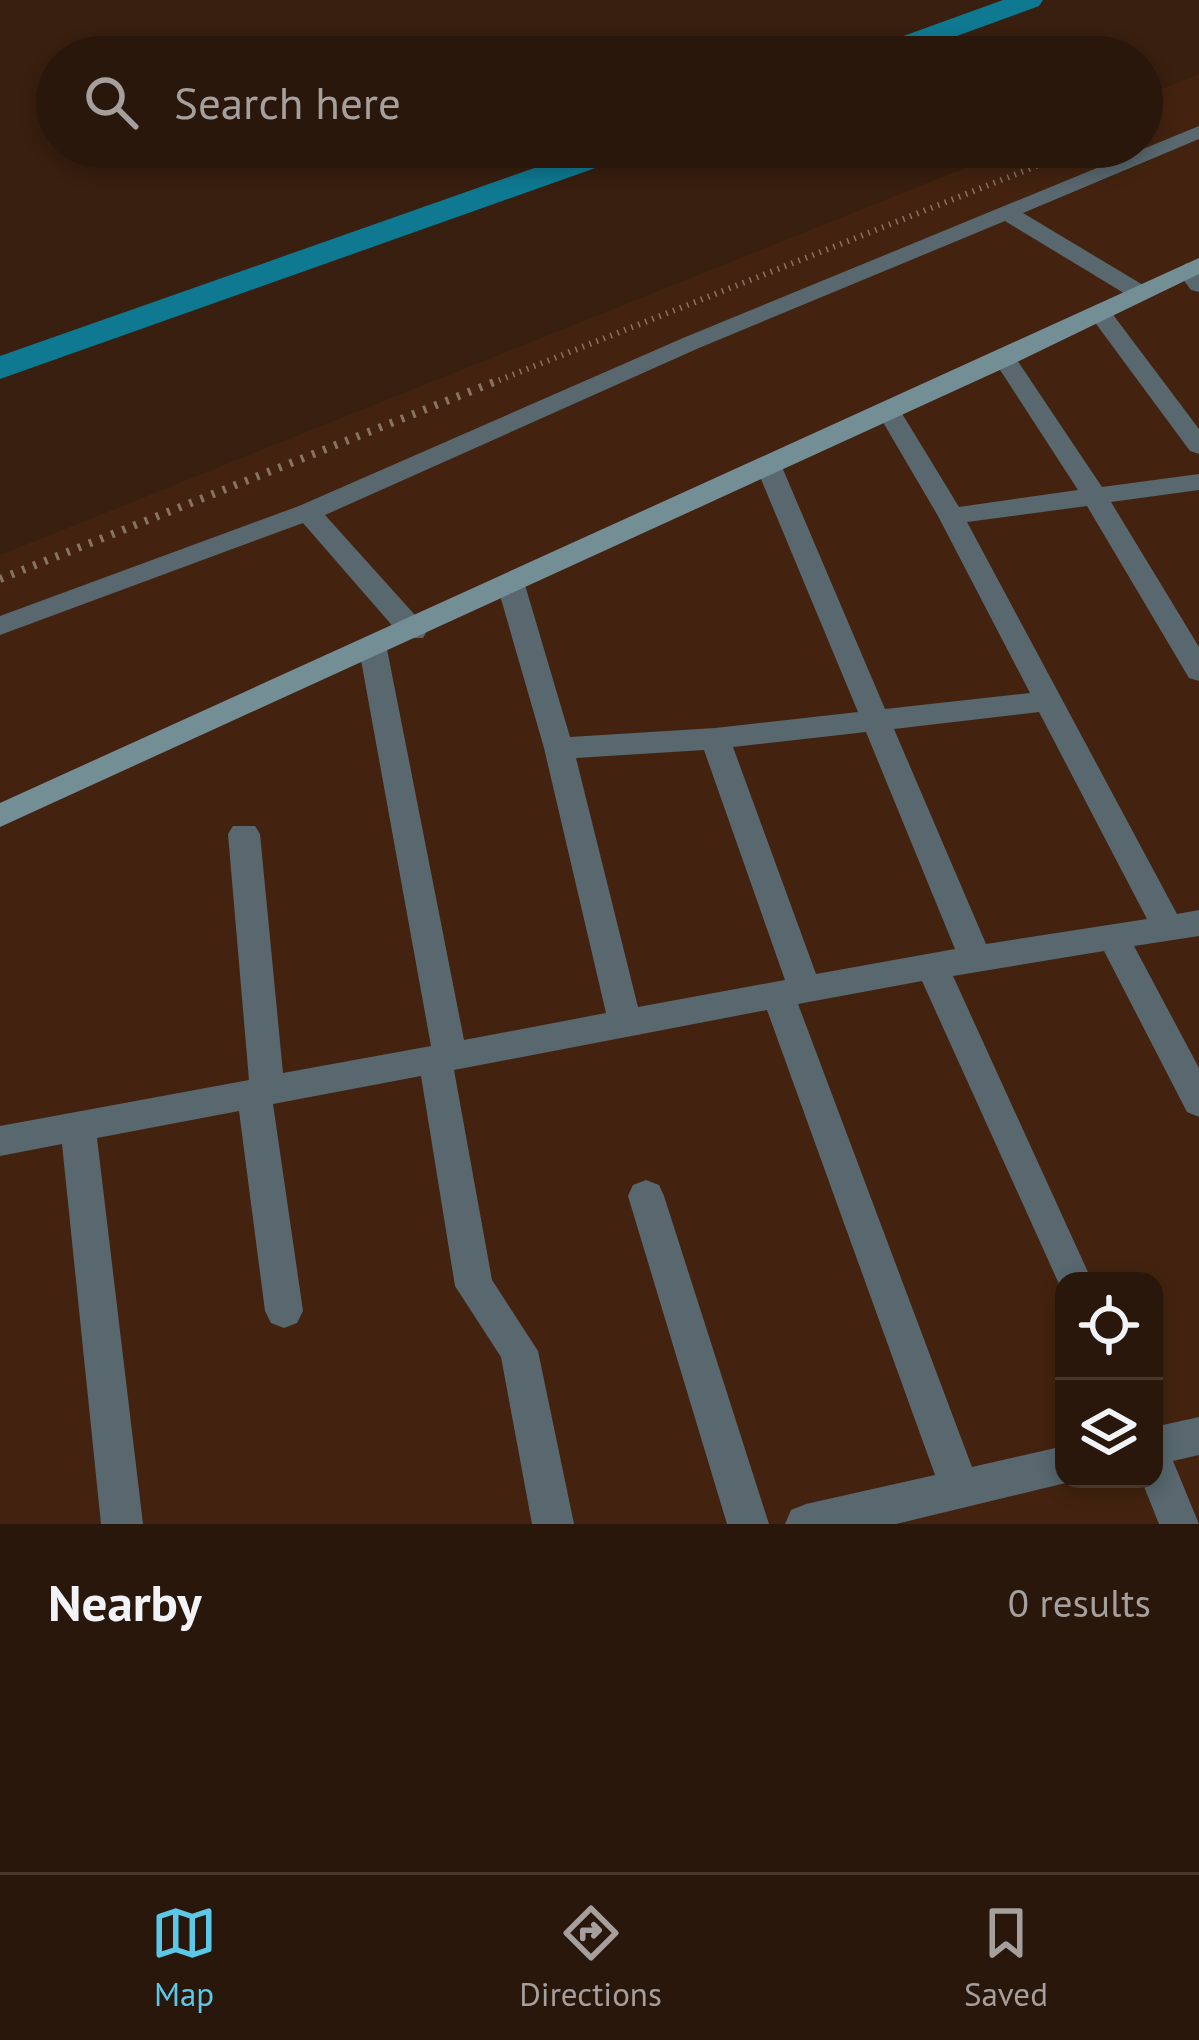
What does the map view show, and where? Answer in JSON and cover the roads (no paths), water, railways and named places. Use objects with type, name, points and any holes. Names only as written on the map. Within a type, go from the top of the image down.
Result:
[{"type":"main road","points":[[0,816],[413,631],[1140,293],[1195,274]]},
{"type":"street","points":[[1163,148],[1199,132]]},
{"type":"street","points":[[0,626],[308,512],[691,343],[1116,168]]},
{"type":"street","points":[[1009,214],[1140,293]]},
{"type":"street","points":[[1100,313],[1199,446]]},
{"type":"street","points":[[1004,359],[1095,497],[1199,671]]},
{"type":"street","points":[[0,1141],[932,966],[1183,925],[1045,701],[951,516],[889,412]]},
{"type":"street","points":[[769,467],[976,959]]},
{"type":"street","points":[[951,516],[1199,482]]},
{"type":"street","points":[[308,512],[413,631]]},
{"type":"street","points":[[511,585],[559,748],[625,1023]]},
{"type":"street","points":[[373,649],[443,1058],[474,1286],[519,1351],[553,1524]]},
{"type":"street","points":[[559,748],[715,739],[1045,701]]},
{"type":"street","points":[[715,739],[792,992],[960,1489]]},
{"type":"street","points":[[244,834],[260,1092],[284,1311]]},
{"type":"street","points":[[1113,937],[1199,1102]]},
{"type":"street","points":[[932,966],[1069,1272]]},
{"type":"street","points":[[79,1126],[122,1524]]},
{"type":"street","points":[[646,1196],[748,1524]]},
{"type":"street","points":[[1163,1444],[1199,1436]]},
{"type":"street","points":[[806,1524],[1055,1468]]},
{"type":"street","points":[[1163,1484],[1180,1524]]},
{"type":"waterway","points":[[930,36],[1029,0]]},
{"type":"waterway","points":[[0,368],[565,168]]}]
